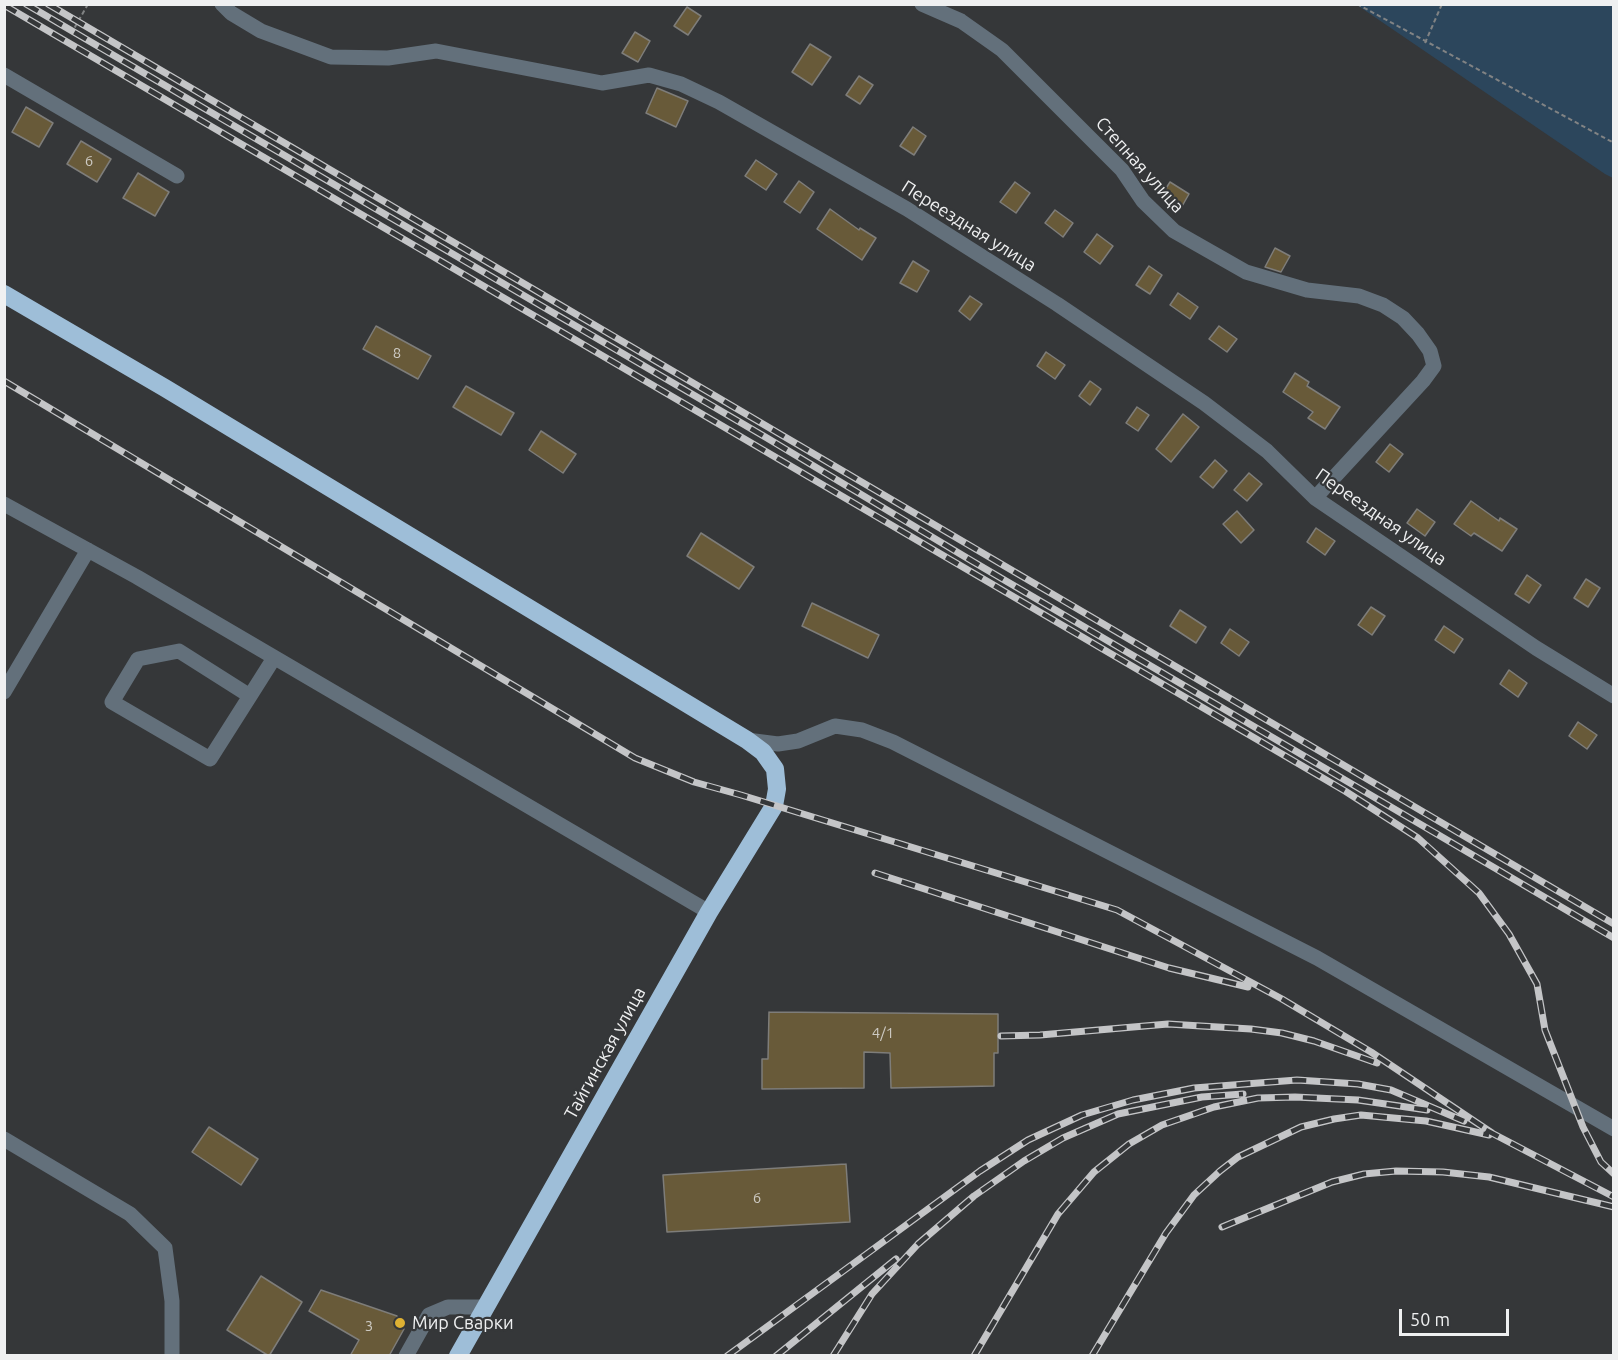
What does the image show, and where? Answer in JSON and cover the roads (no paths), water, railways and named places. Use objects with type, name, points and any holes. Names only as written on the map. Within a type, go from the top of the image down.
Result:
[{"type":"highway","points":[[4,294],[165,388],[747,740]]},
{"type":"highway","name":"Тайгинская улица","points":[[458,1356],[708,912],[774,806],[777,789],[775,770],[763,752],[747,740]]},
{"type":"street","name":"Переездная улица","points":[[222,4],[231,13],[261,31],[332,57],[388,58],[436,51],[602,83],[649,75],[681,84],[719,102],[907,209],[1057,304],[1204,403],[1267,451],[1315,498],[1536,648],[1614,696]]},
{"type":"street","name":"Степная улица","points":[[922,4],[961,21],[1002,50],[1122,170],[1143,201],[1174,231],[1246,272],[1307,290],[1359,296],[1383,305],[1403,318],[1418,334],[1430,351],[1434,366],[1423,381],[1315,498]]},
{"type":"street","points":[[4,75],[177,176]]},
{"type":"street","points":[[4,504],[88,550],[708,912]]},
{"type":"street","points":[[4,692],[88,550]]},
{"type":"street","points":[[250,696],[179,651],[138,659],[112,702],[210,759],[250,696],[274,658]]},
{"type":"street","points":[[747,740],[778,744],[798,741],[835,726],[862,730],[893,742],[1317,958],[1614,1129]]},
{"type":"street","points":[[4,1139],[130,1214],[165,1248],[172,1301],[172,1356]]},
{"type":"street","points":[[406,1356],[429,1315],[448,1307],[487,1307]]},
{"type":"railway","points":[[26,4],[1614,938]]},
{"type":"railway","points":[[48,4],[1614,924]]},
{"type":"railway","points":[[4,5],[1345,791],[1418,838],[1479,893],[1509,934],[1537,984],[1545,1030],[1583,1127],[1601,1162],[1614,1174]]},
{"type":"railway","points":[[4,381],[635,758],[694,782],[1117,910],[1282,999],[1371,1052],[1492,1133]]},
{"type":"railway","points":[[875,873],[1169,968],[1248,987]]},
{"type":"railway","points":[[1001,1036],[1168,1024],[1251,1029],[1282,1033],[1314,1041],[1377,1063]]},
{"type":"railway","points":[[727,1356],[980,1171],[1028,1140],[1082,1115],[1133,1100],[1194,1088],[1297,1080],[1358,1084],[1391,1090],[1464,1121]]},
{"type":"railway","points":[[833,1356],[872,1294],[918,1244],[974,1196],[1024,1161],[1063,1138],[1118,1114],[1202,1097],[1243,1094]]},
{"type":"railway","points":[[974,1356],[1058,1214],[1094,1172],[1129,1144],[1162,1125],[1214,1107],[1258,1098],[1358,1100],[1427,1110]]},
{"type":"railway","points":[[1092,1356],[1166,1233],[1194,1195],[1238,1157],[1301,1127],[1361,1115],[1426,1121],[1489,1135]]},
{"type":"railway","points":[[1486,1130],[1614,1197]]},
{"type":"railway","points":[[1222,1227],[1332,1182],[1364,1174],[1396,1171],[1443,1172],[1489,1177],[1614,1207]]},
{"type":"railway","points":[[776,1356],[896,1259]]},
{"type":"place","name":"Мир Сварки","points":[[400,1323]]}]
